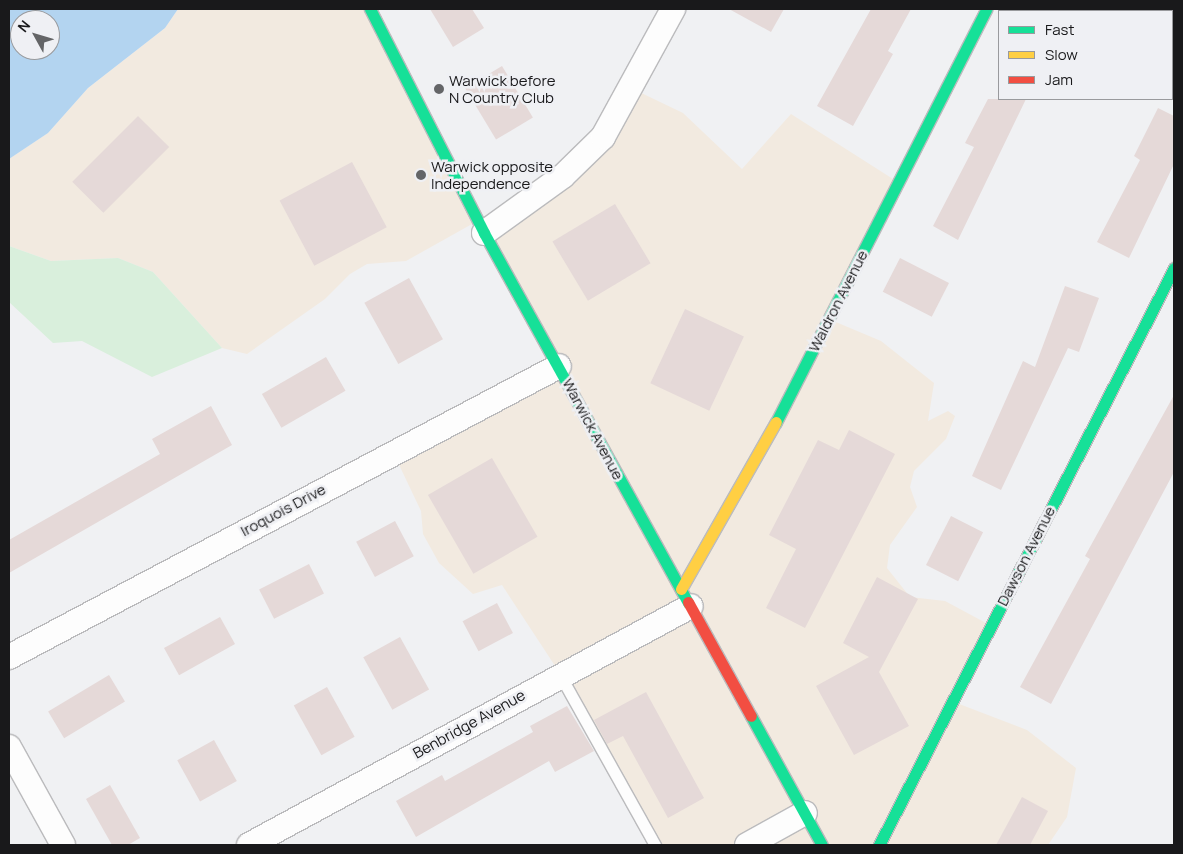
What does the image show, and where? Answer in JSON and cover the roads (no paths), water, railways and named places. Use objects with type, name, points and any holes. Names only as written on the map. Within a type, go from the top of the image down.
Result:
[{"type":"street","name":"Warwick Avenue","points":[[370,9],[484,233],[822,845]]},
{"type":"street","points":[[484,233],[563,176],[603,136],[673,9]]},
{"type":"street","name":"Waldron Avenue","points":[[686,598],[786,405],[986,9]]},
{"type":"street","name":"Dawson Avenue","points":[[880,845],[1174,268]]},
{"type":"street","name":"Iroquois Drive","points":[[9,657],[559,366]]},
{"type":"street","name":"Benbridge Avenue","points":[[249,845],[560,675],[686,598]]},
{"type":"street","points":[[9,747],[63,845]]},
{"type":"street","points":[[747,845],[805,813]]},
{"type":"lane","points":[[560,675],[655,845]]},
{"type":"water","points":[[9,9],[178,9],[165,28],[88,88],[48,133],[9,159]]},
{"type":"place","name":"Warwick before N Country Club","points":[[439,89]]},
{"type":"place","name":"Warwick opposite Independence","points":[[421,175]]}]
